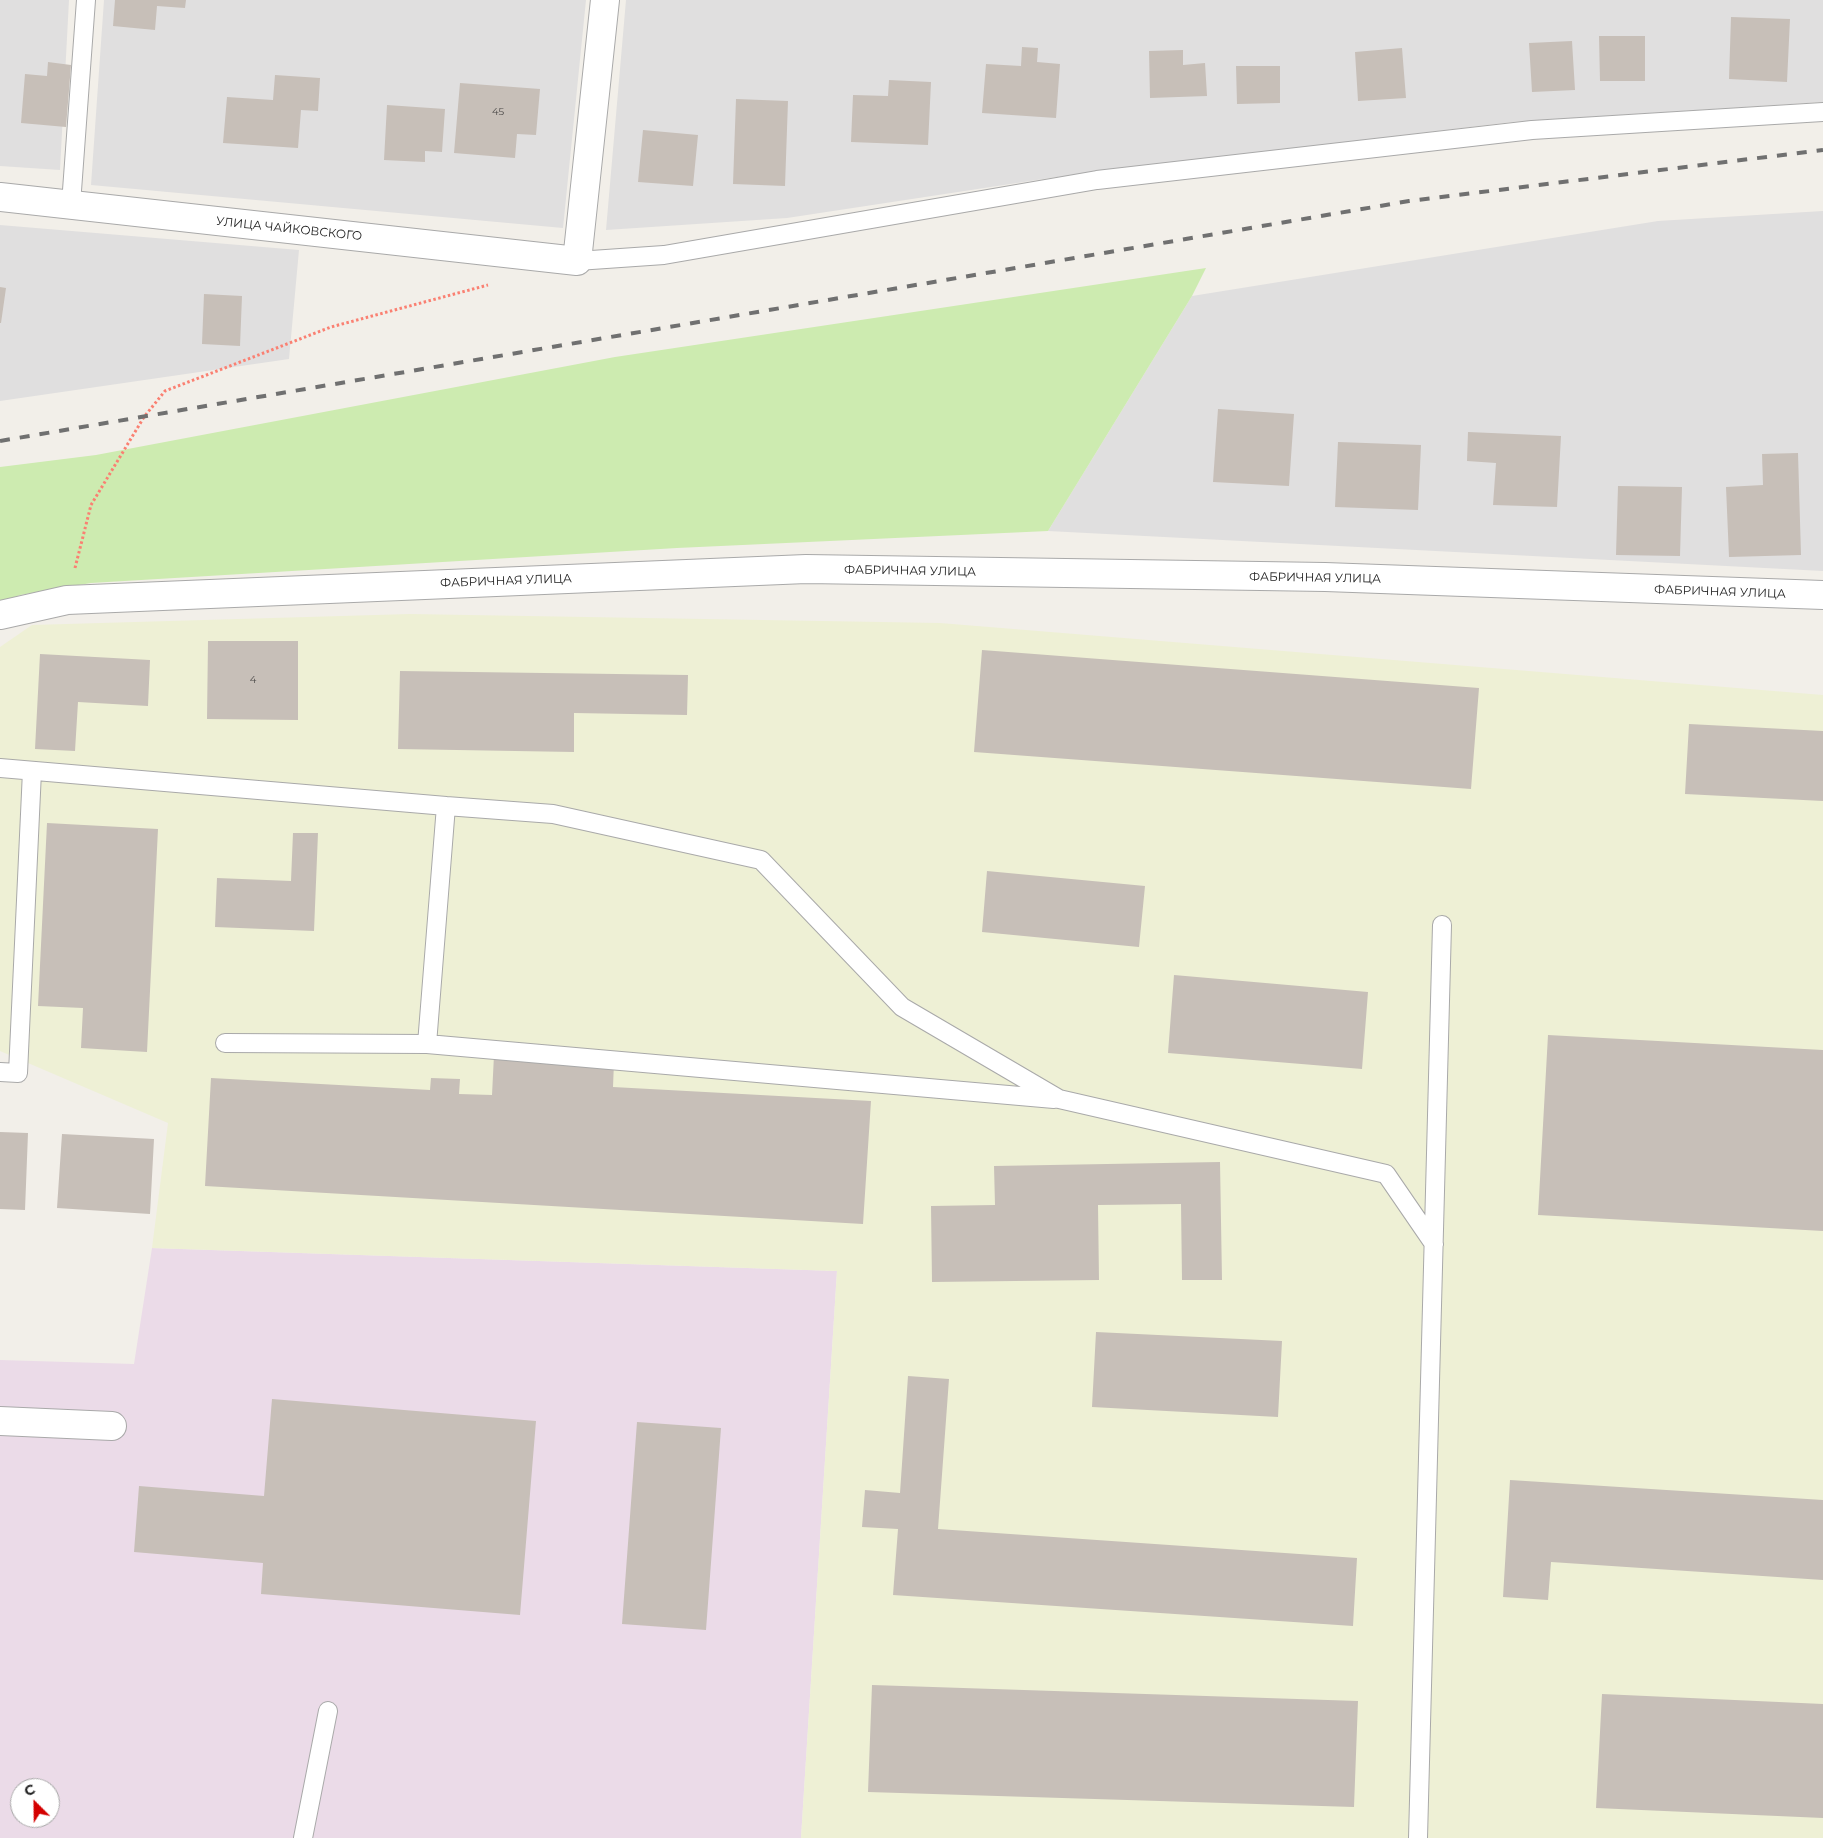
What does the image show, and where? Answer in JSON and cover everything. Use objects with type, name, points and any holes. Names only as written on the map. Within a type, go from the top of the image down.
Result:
[{"type":"street","points":[[577,261],[605,0]]},
{"type":"street","name":"УЛИЦА ЧАЙКОВСКОГО","points":[[0,196],[577,261]]},
{"type":"street","name":"ФАБРИЧНАЯ УЛИЦА","points":[[0,615],[67,600],[806,569],[1325,577],[1823,595]]},
{"type":"street","points":[[0,1421],[112,1426]]},
{"type":"lane","points":[[71,204],[86,0]]},
{"type":"lane","points":[[577,261],[664,255],[1117,178],[1532,130],[1823,112]]},
{"type":"lane","points":[[0,768],[554,814],[761,860],[902,1007],[1060,1099]]},
{"type":"lane","points":[[0,1072],[18,1073],[32,770]]},
{"type":"lane","points":[[426,1044],[446,806]]},
{"type":"lane","points":[[1418,1838],[1442,925]]},
{"type":"lane","points":[[225,1044],[426,1044],[1060,1099],[1386,1174],[1434,1244]]},
{"type":"lane","points":[[303,1838],[328,1711]]},
{"type":"path","points":[[67,600],[91,505],[144,417],[164,391],[331,327],[492,284]]},
{"type":"shaded area","points":[[0,0],[69,0],[60,170],[0,166]]},
{"type":"shaded area","points":[[104,0],[586,0],[563,228],[91,185]]},
{"type":"shaded area","points":[[626,0],[1823,0],[1823,102],[1512,122],[1050,178],[787,218],[606,230]]},
{"type":"shaded area","points":[[1823,211],[1823,571],[1048,531],[1192,296],[1658,221]]},
{"type":"shaded area","points":[[0,225],[299,250],[289,359],[0,401]]},
{"type":"shaded area","points":[[152,1248],[837,1271],[801,1838],[0,1838],[0,1360],[134,1364]]},
{"type":"green space","points":[[1206,268],[1192,296],[1048,531],[677,548],[91,583],[20,595],[0,603],[0,467],[96,455],[615,357]]},
{"type":"green space","points":[[410,614],[940,623],[1823,695],[1823,1838],[801,1838],[837,1271],[152,1248],[168,1123],[0,1051],[0,647],[32,625]]},
{"type":"building","points":[[115,0],[186,0],[185,8],[157,6],[155,30],[113,26]]},
{"type":"building","points":[[1731,17],[1790,19],[1787,82],[1729,79]]},
{"type":"building","points":[[1599,36],[1645,36],[1645,81],[1600,81]]},
{"type":"building","points":[[1572,41],[1575,90],[1532,92],[1529,43]]},
{"type":"building","points":[[1022,47],[1038,48],[1037,62],[1060,64],[1056,118],[982,113],[986,64],[1021,66]]},
{"type":"building","points":[[1402,48],[1406,98],[1358,101],[1355,52]]},
{"type":"building","points":[[1183,50],[1183,65],[1205,63],[1207,96],[1150,98],[1149,51]]},
{"type":"building","points":[[48,62],[71,65],[66,127],[21,123],[25,74],[47,76]]},
{"type":"building","points":[[1236,66],[1280,66],[1280,103],[1237,104]]},
{"type":"building","points":[[275,75],[320,78],[318,111],[301,110],[298,148],[223,143],[227,97],[273,100]]},
{"type":"building","points":[[889,80],[931,82],[928,145],[851,142],[853,95],[888,96]]},
{"type":"building","points":[[460,83],[540,89],[536,135],[517,134],[515,158],[454,153]]},
{"type":"building","points":[[736,99],[788,101],[785,186],[733,184]]},
{"type":"building","points":[[387,105],[445,109],[442,152],[425,151],[425,162],[384,160]]},
{"type":"building","points":[[643,130],[698,135],[693,186],[638,182]]},
{"type":"building","points":[[0,287],[6,288],[1,323],[0,323]]},
{"type":"building","points":[[204,294],[242,296],[240,346],[202,344]]},
{"type":"building","points":[[1218,409],[1294,414],[1289,486],[1213,482]]},
{"type":"building","points":[[1468,432],[1561,436],[1557,507],[1493,505],[1496,463],[1467,461]]},
{"type":"building","points":[[1338,442],[1421,445],[1418,510],[1335,507]]},
{"type":"building","points":[[1798,453],[1801,555],[1729,557],[1726,487],[1763,485],[1762,454]]},
{"type":"building","points":[[1618,486],[1682,487],[1680,556],[1616,555]]},
{"type":"building","points":[[208,641],[298,641],[298,720],[207,719]]},
{"type":"building","points":[[982,650],[1479,688],[1471,789],[974,752]]},
{"type":"building","points":[[40,654],[150,660],[148,706],[78,702],[75,751],[35,749]]},
{"type":"building","points":[[400,671],[688,675],[687,715],[574,713],[574,752],[398,749]]},
{"type":"building","points":[[1689,724],[1823,731],[1823,801],[1685,794]]},
{"type":"building","points":[[47,823],[158,829],[147,1052],[81,1048],[83,1008],[38,1006]]},
{"type":"building","points":[[293,833],[318,833],[314,931],[215,927],[217,878],[291,881]]},
{"type":"building","points":[[987,871],[1145,886],[1139,947],[982,932]]},
{"type":"building","points":[[1174,975],[1368,992],[1362,1069],[1168,1053]]},
{"type":"building","points":[[1548,1035],[1823,1050],[1823,1231],[1538,1215]]},
{"type":"building","points":[[494,1055],[614,1062],[613,1087],[871,1101],[863,1224],[205,1186],[211,1078],[430,1090],[431,1078],[460,1079],[459,1094],[492,1095]]},
{"type":"building","points":[[0,1132],[28,1133],[25,1210],[0,1209]]},
{"type":"building","points":[[62,1134],[154,1139],[150,1214],[57,1208]]},
{"type":"building","points":[[1220,1162],[1222,1280],[1182,1280],[1181,1204],[1098,1205],[1099,1280],[932,1282],[931,1206],[995,1205],[994,1166]]},
{"type":"building","points":[[1096,1332],[1282,1341],[1278,1417],[1092,1407]]},
{"type":"building","points":[[908,1376],[949,1379],[938,1529],[1357,1558],[1353,1626],[893,1595],[898,1529],[862,1527],[865,1490],[900,1493]]},
{"type":"building","points":[[272,1399],[536,1421],[520,1615],[261,1594],[263,1563],[134,1552],[139,1486],[264,1496]]},
{"type":"building","points":[[637,1422],[721,1428],[706,1630],[622,1624]]},
{"type":"building","points":[[1510,1480],[1823,1500],[1823,1580],[1551,1562],[1548,1600],[1503,1597]]},
{"type":"building","points":[[872,1685],[1358,1701],[1354,1807],[868,1792]]},
{"type":"building","points":[[1602,1694],[1823,1704],[1823,1818],[1596,1808]]},
{"type":"railway","points":[[0,441],[1409,201],[1823,150]]}]
